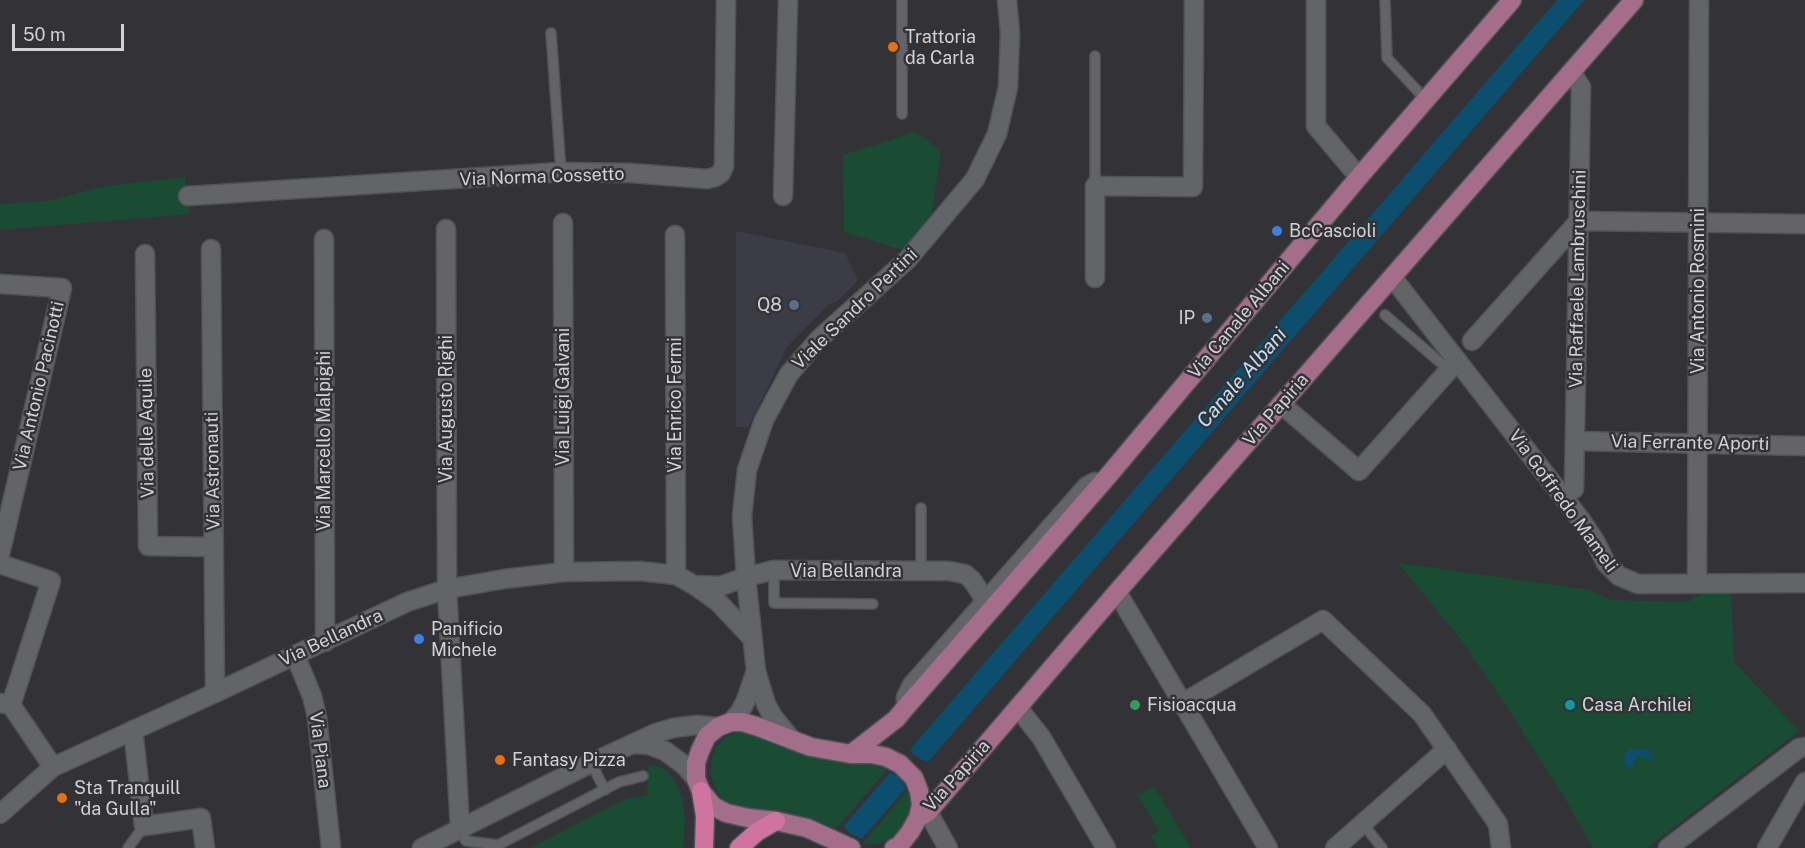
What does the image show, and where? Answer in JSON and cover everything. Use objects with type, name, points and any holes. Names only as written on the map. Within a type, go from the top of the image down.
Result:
[{"type":"highway","points":[[699,785],[705,816],[704,848]]},
{"type":"highway","points":[[739,848],[757,832],[776,821]]},
{"type":"main road","name":"Via Canale Albani","points":[[851,754],[896,719],[1107,476],[1359,177],[1512,0]]},
{"type":"main road","name":"Via Papiria","points":[[897,847],[1634,0]]},
{"type":"main road","points":[[850,848],[836,844],[807,828],[748,818],[726,813],[713,807],[699,785],[696,763],[707,736],[725,725],[742,722],[832,751],[886,757],[900,764],[914,778],[923,815]]},
{"type":"street","name":"Via Norma Cossetto","points":[[188,196],[561,172],[707,179],[715,177],[721,173],[724,166],[726,0]]},
{"type":"street","points":[[783,196],[788,0]]},
{"type":"street","name":"Viale Sandro Pertini","points":[[792,740],[773,717],[766,704],[756,671],[742,516],[747,470],[764,420],[789,374],[819,339],[909,259],[975,179],[997,134],[1008,87],[1010,33],[1007,0]]},
{"type":"street","points":[[1095,278],[1095,186],[1193,187],[1194,0]]},
{"type":"street","points":[[1316,0],[1316,126],[1359,177]]},
{"type":"street","name":"Via Antonio Rosmini","points":[[1697,583],[1699,0]]},
{"type":"street","name":"Via Raffaele Lambruschini","points":[[1571,72],[1581,87],[1574,489]]},
{"type":"street","points":[[1472,341],[1579,220],[1805,224]]},
{"type":"street","name":"Via Luigi Galvani","points":[[563,223],[564,572]]},
{"type":"street","name":"Via Augusto Righi","points":[[446,229],[447,589],[460,829]]},
{"type":"street","name":"Via Enrico Fermi","points":[[675,235],[676,575]]},
{"type":"street","name":"Via Marcello Malpighi","points":[[324,239],[324,642]]},
{"type":"street","name":"Via Astronauti","points":[[211,249],[215,693]]},
{"type":"street","name":"Via delle Aquile","points":[[145,254],[148,546],[213,547]]},
{"type":"street","name":"Via Goffredo Mameli","points":[[1392,277],[1581,520],[1606,563],[1619,576],[1638,584],[1805,583]]},
{"type":"street","name":"Via Antonio Pacinotti","points":[[0,284],[62,288],[0,554]]},
{"type":"street","points":[[1281,404],[1359,471],[1449,370]]},
{"type":"street","name":"Via Ferrante Aporti","points":[[1575,441],[1805,446]]},
{"type":"street","name":"Via Canale Albani","points":[[906,707],[906,697],[912,686],[984,603],[1087,486],[1107,476]]},
{"type":"street","points":[[0,564],[51,581],[6,704],[53,767]]},
{"type":"street","name":"Via Bellandra","points":[[694,585],[721,586],[774,570],[949,571],[965,574],[972,580],[982,595],[984,603]]},
{"type":"street","name":"Via Bellandra","points":[[0,814],[53,767],[407,602],[447,589],[564,572],[639,571],[676,575],[718,602],[752,638]]},
{"type":"street","points":[[1117,592],[1268,848]]},
{"type":"street","points":[[1184,703],[1323,620],[1422,714],[1498,824],[1501,848]]},
{"type":"street","name":"Via Piana","points":[[295,655],[312,696],[317,717],[331,848]]},
{"type":"street","name":"Viale Sandro Pertini","points":[[725,725],[740,712],[756,671]]},
{"type":"street","points":[[1018,708],[1041,737],[1106,848]]},
{"type":"street","points":[[422,848],[591,763],[656,734],[673,728],[725,725]]},
{"type":"street","points":[[133,730],[144,826],[201,818],[205,848]]},
{"type":"street","points":[[635,744],[665,750],[684,765],[699,785]]},
{"type":"street","points":[[1668,848],[1799,748],[1805,747]]},
{"type":"street","points":[[1335,848],[1447,749]]},
{"type":"street","points":[[1767,848],[1805,782]]},
{"type":"street","points":[[923,815],[948,848]]},
{"type":"lane","points":[[902,0],[902,114]]},
{"type":"lane","points":[[1385,0],[1387,58],[1426,100]]},
{"type":"lane","points":[[551,33],[561,172]]},
{"type":"lane","points":[[1095,56],[1095,186]]},
{"type":"lane","points":[[1385,315],[1449,370]]},
{"type":"lane","points":[[921,508],[921,571]]},
{"type":"lane","points":[[774,570],[774,603],[873,604]]},
{"type":"lane","points":[[591,763],[605,790]]},
{"type":"lane","points":[[460,829],[466,841],[498,845],[620,782],[643,776]]},
{"type":"lane","points":[[1363,824],[1382,848]]},
{"type":"lane","points":[[128,848],[144,826]]},
{"type":"shaded area","points":[[736,231],[845,253],[858,280],[837,302],[829,304],[787,347],[748,427],[736,427]]},
{"type":"green space","points":[[915,132],[941,151],[930,224],[903,250],[844,232],[843,155]]},
{"type":"green space","points":[[185,177],[190,214],[0,230],[0,204],[48,201],[101,187]]},
{"type":"green space","points":[[1398,563],[1590,590],[1610,600],[1688,602],[1707,591],[1731,592],[1734,662],[1799,731],[1647,848],[1593,848],[1513,716],[1462,641]]},
{"type":"green space","points":[[738,732],[758,732],[856,763],[889,767],[836,829],[808,818],[773,811],[745,810],[722,800],[711,775],[711,761],[716,747],[726,737]]},
{"type":"green space","points":[[648,765],[662,768],[675,781],[682,800],[685,819],[683,848],[530,848],[626,799],[647,795]]},
{"type":"green space","points":[[1154,786],[1191,848],[1158,848],[1151,836],[1159,831],[1138,796]]},
{"type":"green space","points":[[910,787],[912,807],[899,833],[877,844],[863,843]]},
{"type":"water","name":"Canale Albani","points":[[1557,0],[1584,0],[854,848],[825,848]]},
{"type":"water","points":[[1631,749],[1645,749],[1653,756],[1649,759],[1636,757],[1631,768],[1627,767],[1624,758]]},
{"type":"pier","points":[[908,746],[913,754],[931,763],[907,791],[899,777],[886,771]]},
{"type":"pier","points":[[842,823],[851,834],[865,840],[858,848],[822,848]]},
{"type":"place","name":"Trattoria da Carla","points":[[893,47]]},
{"type":"place","name":"BcCascioli","points":[[1277,231]]},
{"type":"place","name":"Q8","points":[[794,305]]},
{"type":"place","name":"IP","points":[[1207,318]]},
{"type":"place","name":"Panificio Michele","points":[[419,639]]},
{"type":"place","name":"Fisioacqua","points":[[1135,705]]},
{"type":"place","name":"Casa Archilei","points":[[1570,705]]},
{"type":"place","name":"Fantasy Pizza","points":[[500,760]]},
{"type":"place","name":"Sta Tranquill \"da Gulla\"","points":[[62,798]]}]
